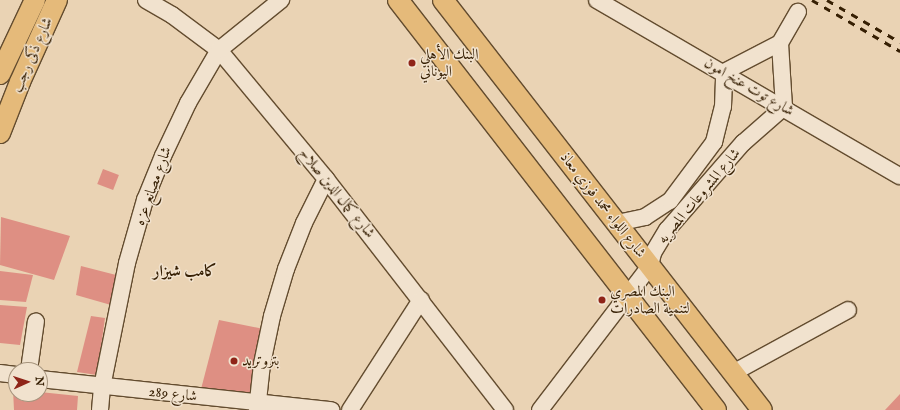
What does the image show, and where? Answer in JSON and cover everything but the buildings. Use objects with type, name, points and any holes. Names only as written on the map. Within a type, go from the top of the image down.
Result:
[{"type":"main road","name":"شارع ذكى رجب","points":[[0,74],[35,0]]},
{"type":"main road","name":"شارع ذكى رجب","points":[[2,123],[58,0]]},
{"type":"main road","points":[[398,0],[716,410]]},
{"type":"main road","name":"شارع اللواء محمد فوزي معاذ","points":[[443,0],[762,410]]},
{"type":"street","name":"شارع كمال الدين صلاح","points":[[146,0],[174,7],[219,50],[326,179],[505,410]]},
{"type":"street","name":"شارع مصانع عزه","points":[[100,410],[102,387],[127,263],[145,200],[188,103],[219,50],[281,0]]},
{"type":"street","name":"شارع توت عنخ امون","points":[[597,0],[724,72],[900,176]]},
{"type":"street","points":[[724,72],[780,43],[798,12]]},
{"type":"street","points":[[780,43],[784,107]]},
{"type":"street","name":"شارع المشروعات المصريه","points":[[617,223],[633,222],[658,211],[670,201],[714,142],[723,107],[724,72]]},
{"type":"street","name":"شارع المشروعات المصريه","points":[[540,410],[627,294],[650,266],[660,240],[671,224],[744,143],[784,107]]},
{"type":"street","points":[[258,406],[272,316],[286,269],[304,223],[326,179]]},
{"type":"street","points":[[350,410],[421,300]]},
{"type":"street","points":[[733,373],[848,310]]},
{"type":"street","points":[[30,362],[36,321]]},
{"type":"street","name":"شارع 289","points":[[48,380],[258,406],[331,410]]},
{"type":"railway","points":[[812,0],[900,51]]},
{"type":"railway","points":[[827,0],[900,42]]},
{"type":"place","name":"البنك الأهلي اليوناني","points":[[412,63]]},
{"type":"place","name":"البنك المصري لتنمية الصادرات","points":[[602,300]]},
{"type":"place","name":"بتروتريد","points":[[234,361]]},
{"type":"district","name":"كامب شيزار","points":[[185,272]]}]
